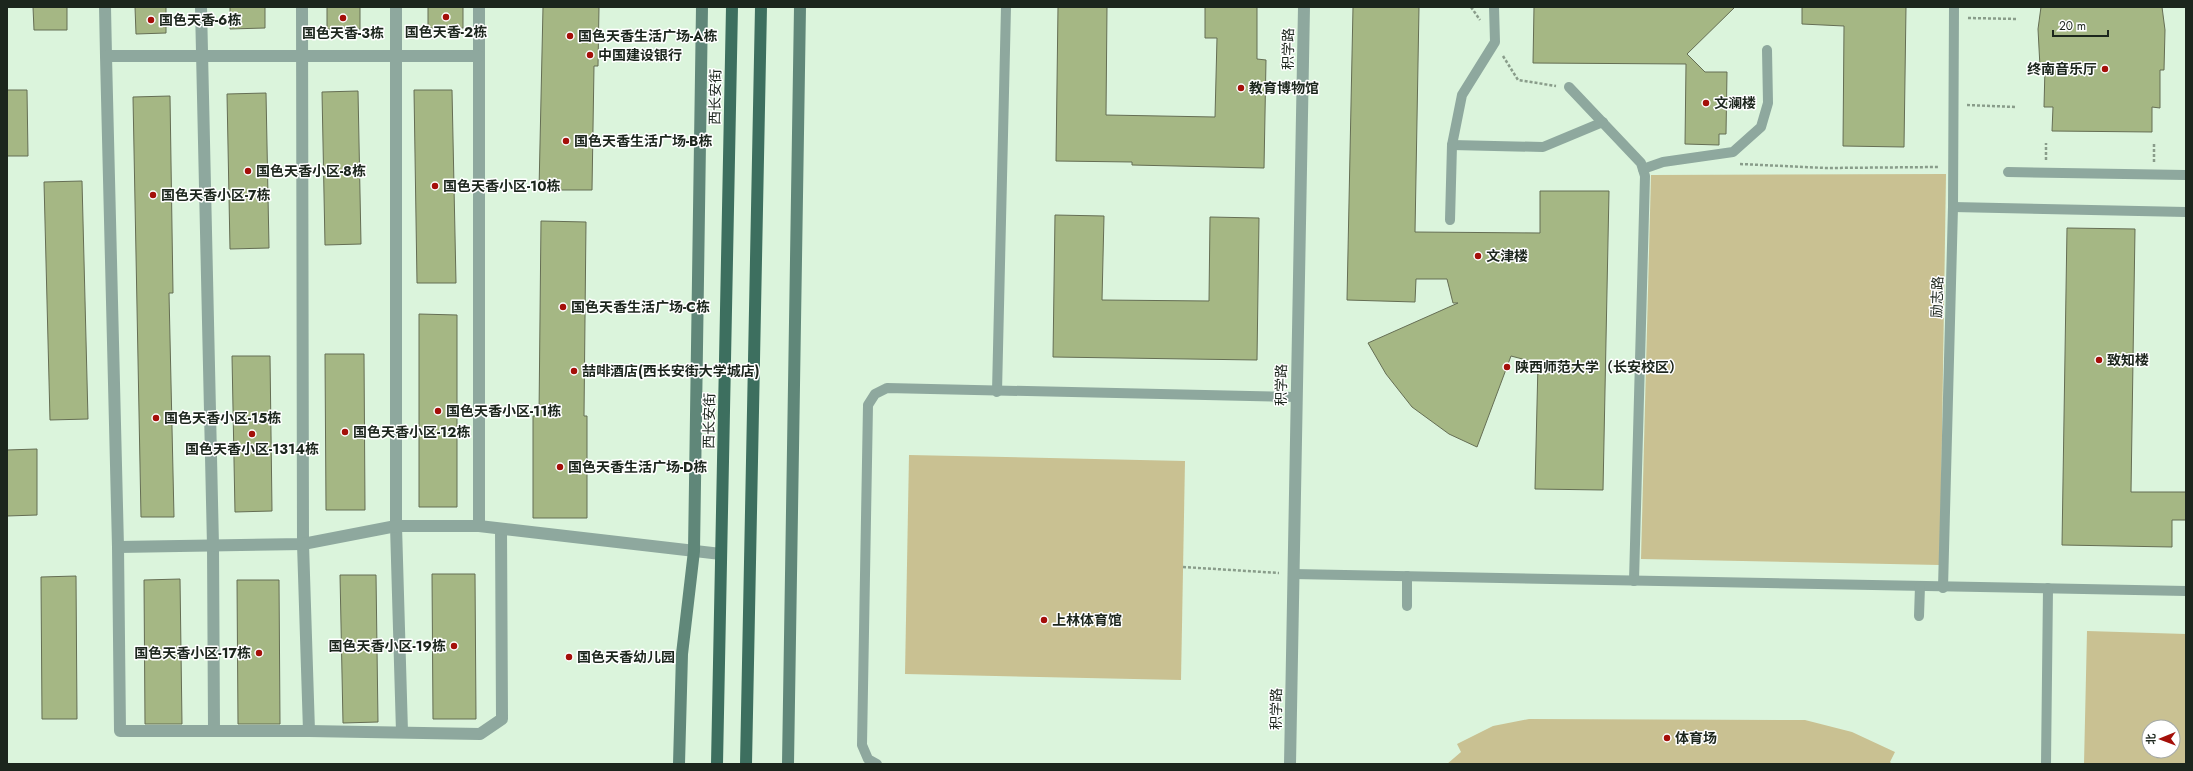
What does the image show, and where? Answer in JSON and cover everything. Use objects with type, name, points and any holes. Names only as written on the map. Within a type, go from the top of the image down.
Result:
[{"type":"main road","points":[[679,764],[682,654],[694,551],[702,7]]},
{"type":"main road","name":"西长安街","points":[[717,764],[732,7]]},
{"type":"main road","points":[[746,764],[761,7]]},
{"type":"main road","points":[[788,764],[800,7]]},
{"type":"street","points":[[105,7],[118,547],[120,731],[214,730],[480,734],[502,719],[501,529]]},
{"type":"street","points":[[201,7],[213,546],[214,730]]},
{"type":"street","points":[[302,7],[303,544],[309,731]]},
{"type":"street","points":[[396,7],[396,526],[402,732]]},
{"type":"street","points":[[479,7],[479,526]]},
{"type":"street","name":"积学路","points":[[1290,764],[1304,7]]},
{"type":"street","points":[[106,56],[478,56]]},
{"type":"street","points":[[118,547],[303,544],[396,526],[479,526],[721,554]]},
{"type":"lane","points":[[997,392],[1006,7]]},
{"type":"lane","points":[[1450,220],[1452,145],[1462,95],[1495,42],[1494,7]]},
{"type":"lane","name":"励志路","points":[[1943,588],[1954,167],[1954,7]]},
{"type":"lane","points":[[1643,169],[1663,162],[1733,152],[1761,127],[1768,103],[1767,50]]},
{"type":"lane","points":[[1569,87],[1641,163],[1643,169],[1634,581]]},
{"type":"lane","points":[[1452,145],[1542,147],[1603,122]]},
{"type":"lane","points":[[2008,172],[2186,175]]},
{"type":"lane","points":[[1953,207],[2186,212]]},
{"type":"lane","points":[[877,764],[868,759],[862,745],[868,405],[875,394],[887,388],[997,392],[1296,397]]},
{"type":"lane","points":[[1293,574],[1920,586],[1943,588],[2048,588],[2186,591]]},
{"type":"lane","points":[[1407,576],[1407,606]]},
{"type":"lane","points":[[1919,616],[1920,586]]},
{"type":"lane","points":[[2046,764],[2048,588]]},
{"type":"path","points":[[1471,7],[1495,42],[1518,80],[1569,87]]},
{"type":"path","points":[[1982,19],[2018,19]]},
{"type":"path","points":[[1980,106],[2015,107]]},
{"type":"path","points":[[1725,153],[1733,164],[1826,168],[1954,167]]},
{"type":"path","points":[[1183,567],[1293,574]]},
{"type":"shaded area","points":[[1946,174],[1940,565],[1641,559],[1651,175]]},
{"type":"shaded area","name":"上林体育馆","points":[[909,455],[1185,461],[1181,680],[905,674]]},
{"type":"shaded area","points":[[2087,631],[2186,634],[2186,764],[2084,764]]},
{"type":"shaded area","name":"体育场","points":[[1529,719],[1805,720],[1852,732],[1895,752],[1890,762],[1892,764],[1447,764],[1461,752],[1457,744],[1493,726]]},
{"type":"building","points":[[33,7],[67,7],[67,30],[34,30]]},
{"type":"building","name":"国色天香-6栋","points":[[135,7],[166,7],[166,33],[136,34]]},
{"type":"building","points":[[230,7],[265,7],[265,28],[230,29]]},
{"type":"building","name":"国色天香-3栋","points":[[327,7],[360,7],[360,29],[327,29]]},
{"type":"building","name":"国色天香-2栋","points":[[428,7],[463,7],[463,28],[428,28]]},
{"type":"building","points":[[543,7],[599,7],[598,66],[594,66],[592,190],[539,190]]},
{"type":"building","points":[[1058,7],[1107,7],[1106,115],[1215,117],[1217,38],[1205,38],[1205,7],[1257,7],[1257,59],[1266,60],[1264,168],[1132,165],[1132,162],[1056,161]]},
{"type":"building","name":"文津楼","points":[[1353,7],[1419,7],[1415,232],[1540,233],[1540,191],[1609,191],[1603,490],[1535,489],[1538,363],[1511,356],[1477,447],[1449,434],[1412,407],[1386,374],[1368,343],[1458,303],[1453,303],[1447,279],[1416,279],[1415,302],[1347,300]]},
{"type":"building","name":"文澜楼","points":[[1534,7],[1735,7],[1687,54],[1705,72],[1727,72],[1726,134],[1719,134],[1719,145],[1685,144],[1686,64],[1533,63]]},
{"type":"building","points":[[1802,7],[1906,7],[1904,147],[1843,146],[1844,26],[1802,24]]},
{"type":"building","name":"终南音乐厅","points":[[2041,7],[2162,7],[2165,30],[2164,70],[2160,70],[2160,108],[2152,107],[2152,132],[2052,131],[2053,107],[2044,107],[2045,67],[2040,67],[2038,29]]},
{"type":"building","points":[[7,90],[27,90],[28,156],[7,156]]},
{"type":"building","name":"国色天香小区-10栋","points":[[414,90],[452,90],[456,283],[417,283]]},
{"type":"building","points":[[358,91],[361,244],[325,245],[322,92]]},
{"type":"building","name":"国色天香小区-8栋","points":[[266,93],[269,248],[230,249],[227,94]]},
{"type":"building","points":[[170,96],[173,293],[169,293],[174,517],[141,517],[133,97]]},
{"type":"building","points":[[82,181],[88,419],[50,420],[44,182]]},
{"type":"building","points":[[1055,215],[1104,216],[1102,300],[1209,301],[1210,217],[1259,218],[1257,360],[1053,357]]},
{"type":"building","points":[[541,221],[586,222],[584,416],[587,416],[587,518],[533,518],[533,416],[539,416]]},
{"type":"building","name":"致知楼","points":[[2067,228],[2135,229],[2131,492],[2186,492],[2186,520],[2172,520],[2172,547],[2062,545]]},
{"type":"building","name":"国色天香小区-11栋","points":[[419,314],[457,315],[457,507],[419,507]]},
{"type":"building","name":"国色天香小区-12栋","points":[[325,354],[364,354],[365,510],[326,510]]},
{"type":"building","name":"国色天香小区-1314栋","points":[[232,356],[270,356],[272,511],[235,512]]},
{"type":"building","points":[[37,449],[37,515],[7,516],[7,450]]},
{"type":"building","name":"国色天香小区-19栋","points":[[432,574],[475,574],[476,719],[433,719]]},
{"type":"building","points":[[340,575],[376,575],[378,722],[343,723]]},
{"type":"building","points":[[76,576],[77,719],[42,719],[41,577]]},
{"type":"building","points":[[180,579],[182,724],[145,724],[144,580]]},
{"type":"building","name":"国色天香小区-17栋","points":[[237,580],[279,580],[280,724],[238,724]]},
{"type":"place","name":"国色天香-2栋","points":[[446,17]]},
{"type":"place","name":"国色天香-3栋","points":[[343,18]]},
{"type":"place","name":"国色天香-6栋","points":[[151,20]]},
{"type":"place","name":"国色天香生活广场-A栋","points":[[570,36]]},
{"type":"place","name":"中国建设银行","points":[[590,55]]},
{"type":"place","name":"终南音乐厅","points":[[2105,69]]},
{"type":"place","name":"教育博物馆","points":[[1241,88]]},
{"type":"place","name":"文澜楼","points":[[1706,103]]},
{"type":"place","name":"国色天香生活广场-B栋","points":[[566,141]]},
{"type":"place","name":"国色天香小区-8栋","points":[[248,171]]},
{"type":"place","name":"国色天香小区-10栋","points":[[435,186]]},
{"type":"place","name":"国色天香小区-7栋","points":[[153,195]]},
{"type":"place","name":"文津楼","points":[[1478,256]]},
{"type":"place","name":"国色天香生活广场-C栋","points":[[563,307]]},
{"type":"place","name":"致知楼","points":[[2099,360]]},
{"type":"place","name":"陕西师范大学（长安校区）","points":[[1507,367]]},
{"type":"place","name":"喆啡酒店(西长安街大学城店)","points":[[574,371]]},
{"type":"place","name":"国色天香小区-11栋","points":[[438,411]]},
{"type":"place","name":"国色天香小区-15栋","points":[[156,418]]},
{"type":"place","name":"国色天香小区-12栋","points":[[345,432]]},
{"type":"place","name":"国色天香小区-1314栋","points":[[252,434]]},
{"type":"place","name":"国色天香生活广场-D栋","points":[[560,467]]},
{"type":"place","name":"上林体育馆","points":[[1044,620]]},
{"type":"place","name":"国色天香小区-19栋","points":[[454,646]]},
{"type":"place","name":"国色天香小区-17栋","points":[[259,653]]},
{"type":"place","name":"国色天香幼儿园","points":[[569,657]]},
{"type":"place","name":"体育场","points":[[1667,738]]}]
